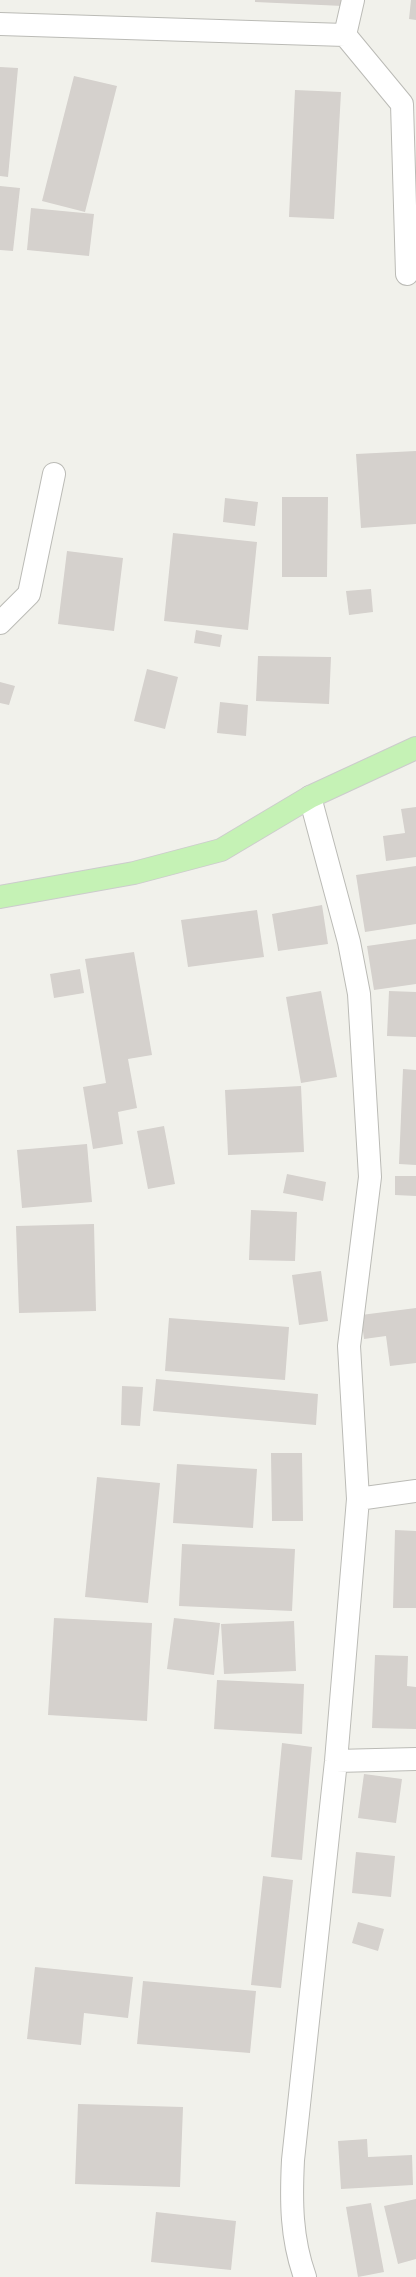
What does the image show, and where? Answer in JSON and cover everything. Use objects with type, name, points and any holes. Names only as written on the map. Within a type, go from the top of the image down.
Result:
[{"type":"main road","points":[[0,897],[134,873],[221,850],[310,798],[416,748]]},
{"type":"street","points":[[345,35],[353,0]]},
{"type":"street","points":[[0,24],[345,35],[402,104],[407,274]]},
{"type":"street","points":[[0,623],[28,594],[54,474]]},
{"type":"street","points":[[305,2277],[297,2254],[291,2209],[293,2160],[336,1761],[358,1499],[350,1346],[370,1177],[359,994],[350,942],[310,798]]},
{"type":"street","points":[[358,1499],[416,1491]]},
{"type":"street","points":[[336,1761],[416,1759]]},
{"type":"building","points":[[255,0],[343,0],[343,6],[255,2]]},
{"type":"building","points":[[411,0],[416,0],[416,20],[409,19]]},
{"type":"building","points":[[0,67],[18,68],[8,177],[0,176]]},
{"type":"building","points":[[74,76],[117,86],[85,212],[42,201]]},
{"type":"building","points":[[295,90],[341,92],[334,219],[289,217]]},
{"type":"building","points":[[0,186],[20,188],[13,251],[0,250]]},
{"type":"building","points":[[31,208],[94,214],[89,256],[27,250]]},
{"type":"building","points":[[416,451],[416,524],[361,528],[356,454]]},
{"type":"building","points":[[282,497],[328,497],[327,577],[282,577]]},
{"type":"building","points":[[225,498],[258,502],[255,526],[223,522]]},
{"type":"building","points":[[173,533],[257,542],[248,630],[164,621]]},
{"type":"building","points":[[67,551],[123,558],[114,631],[58,624]]},
{"type":"building","points":[[371,589],[373,612],[349,615],[346,591]]},
{"type":"building","points":[[196,630],[222,635],[220,647],[194,643]]},
{"type":"building","points":[[258,656],[331,657],[329,704],[256,701]]},
{"type":"building","points":[[147,669],[178,677],[165,729],[134,721]]},
{"type":"building","points":[[0,682],[15,686],[9,705],[0,703]]},
{"type":"building","points":[[220,702],[248,705],[246,736],[217,733]]},
{"type":"building","points":[[416,807],[416,857],[386,861],[383,836],[405,833],[401,809]]},
{"type":"building","points":[[416,866],[416,924],[365,932],[356,875]]},
{"type":"building","points":[[322,905],[328,944],[278,951],[272,914]]},
{"type":"building","points":[[257,910],[264,957],[188,967],[181,920]]},
{"type":"building","points":[[416,939],[416,984],[374,990],[367,946]]},
{"type":"building","points":[[134,952],[152,1055],[128,1059],[137,1108],[118,1112],[123,1144],[93,1149],[83,1087],[106,1083],[85,959]]},
{"type":"building","points":[[80,969],[84,993],[54,998],[50,974]]},
{"type":"building","points":[[321,991],[337,1077],[301,1083],[286,997]]},
{"type":"building","points":[[389,991],[416,992],[416,1037],[387,1036]]},
{"type":"building","points":[[403,1069],[416,1070],[416,1165],[399,1164]]},
{"type":"building","points":[[301,1086],[304,1152],[228,1155],[225,1090]]},
{"type":"building","points":[[164,1126],[175,1184],[148,1189],[137,1131]]},
{"type":"building","points":[[87,1144],[92,1202],[22,1208],[17,1150]]},
{"type":"building","points":[[287,1174],[326,1182],[323,1201],[283,1193]]},
{"type":"building","points":[[395,1176],[416,1176],[416,1196],[395,1195]]},
{"type":"building","points":[[251,1210],[297,1212],[295,1261],[249,1260]]},
{"type":"building","points":[[94,1224],[96,1311],[19,1313],[16,1226]]},
{"type":"building","points":[[321,1271],[328,1321],[299,1325],[292,1275]]},
{"type":"building","points":[[416,1308],[416,1363],[390,1366],[386,1336],[364,1339],[361,1315]]},
{"type":"building","points":[[169,1318],[289,1327],[285,1380],[165,1371]]},
{"type":"building","points":[[156,1379],[318,1394],[316,1425],[153,1411]]},
{"type":"building","points":[[122,1386],[143,1387],[140,1426],[121,1425]]},
{"type":"building","points":[[271,1453],[302,1453],[303,1521],[272,1521]]},
{"type":"building","points":[[177,1464],[257,1469],[253,1528],[173,1523]]},
{"type":"building","points":[[97,1477],[160,1483],[148,1603],[85,1597]]},
{"type":"building","points":[[395,1530],[416,1531],[416,1608],[393,1608]]},
{"type":"building","points":[[182,1544],[295,1549],[292,1611],[179,1606]]},
{"type":"building","points":[[54,1618],[152,1623],[147,1721],[48,1715]]},
{"type":"building","points":[[174,1618],[220,1623],[214,1675],[167,1669]]},
{"type":"building","points":[[294,1621],[296,1671],[224,1674],[221,1624]]},
{"type":"building","points":[[375,1655],[408,1656],[407,1686],[416,1687],[416,1729],[372,1728]]},
{"type":"building","points":[[217,1680],[304,1684],[302,1734],[214,1729]]},
{"type":"building","points":[[282,1743],[312,1747],[302,1860],[271,1857]]},
{"type":"building","points":[[364,1774],[402,1779],[396,1823],[358,1818]]},
{"type":"building","points":[[356,1852],[395,1856],[391,1897],[352,1893]]},
{"type":"building","points":[[263,1876],[293,1880],[281,1988],[251,1985]]},
{"type":"building","points":[[358,1922],[384,1929],[378,1951],[352,1943]]},
{"type":"building","points":[[35,1967],[133,1977],[128,2018],[84,2013],[81,2045],[27,2039]]},
{"type":"building","points":[[143,1981],[256,1991],[250,2053],[137,2044]]},
{"type":"building","points":[[78,2104],[183,2107],[180,2187],[75,2184]]},
{"type":"building","points":[[367,2139],[368,2157],[412,2155],[413,2185],[341,2189],[338,2141]]},
{"type":"building","points":[[416,2199],[416,2259],[398,2264],[384,2206]]},
{"type":"building","points":[[371,2203],[384,2272],[358,2277],[346,2207]]},
{"type":"building","points":[[156,2212],[236,2221],[231,2270],[151,2262]]}]
